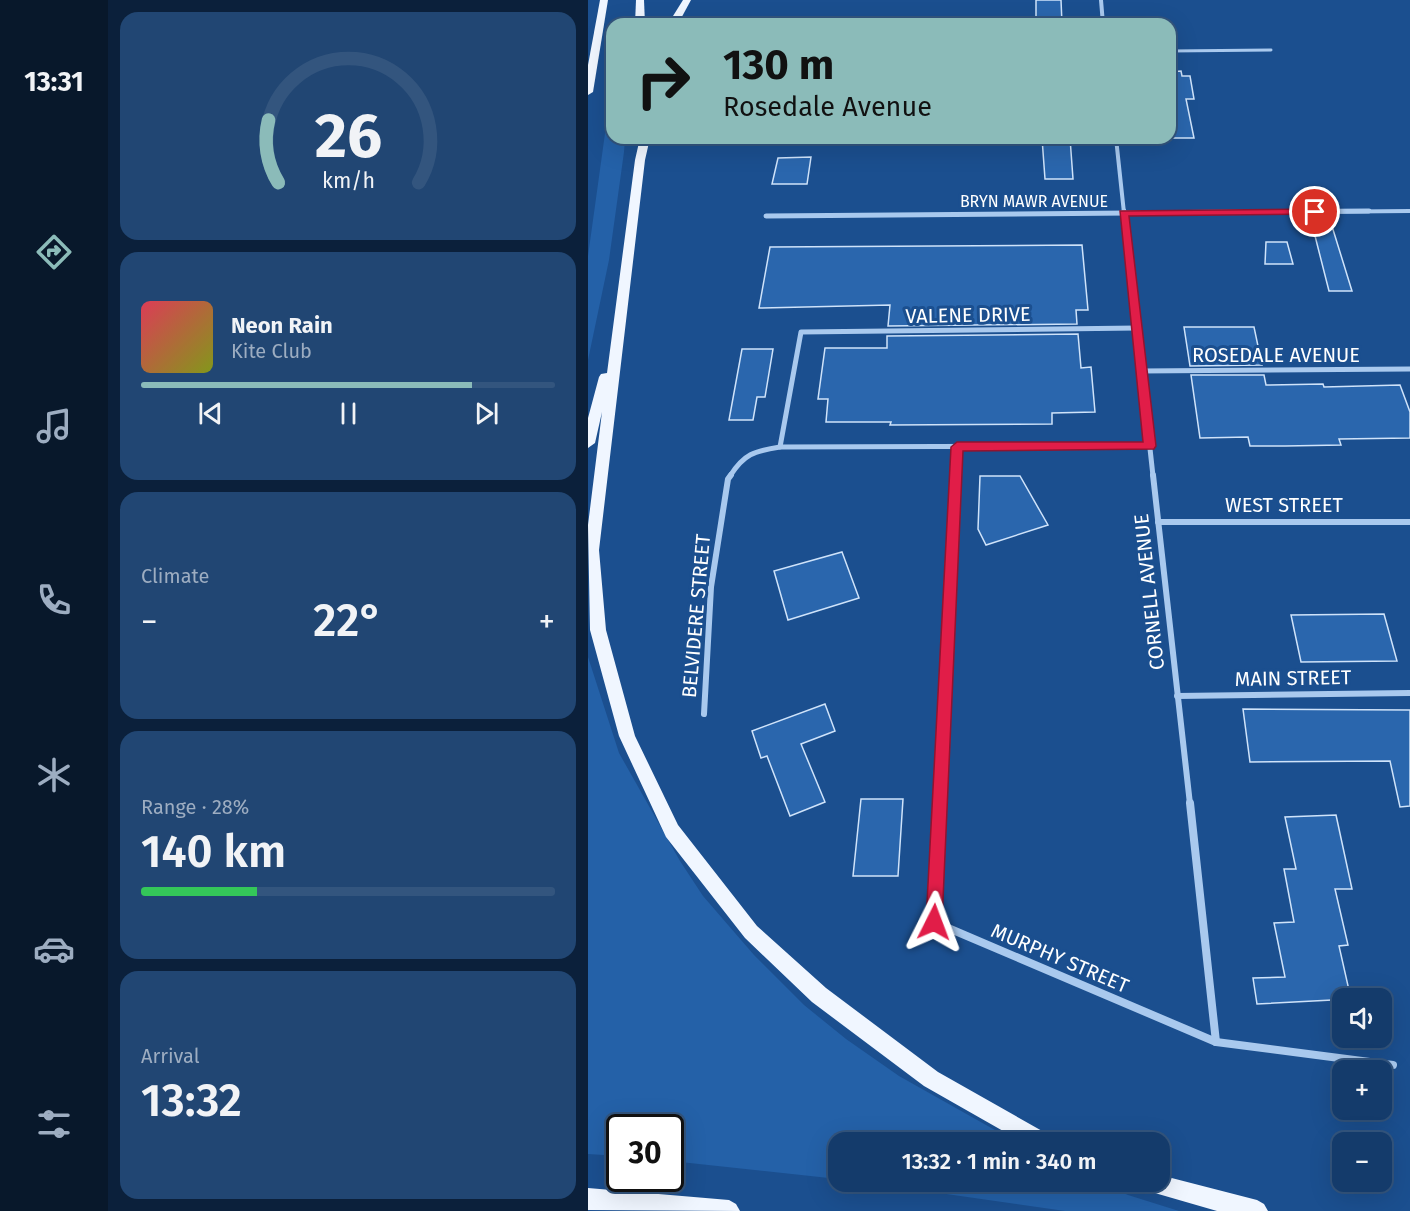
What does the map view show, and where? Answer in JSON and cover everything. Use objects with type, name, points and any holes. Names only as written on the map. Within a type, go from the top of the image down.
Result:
[{"type":"main road","points":[[588,92],[604,0]]},
{"type":"main road","points":[[640,0],[640,18]]},
{"type":"main road","points":[[676,18],[687,0]]},
{"type":"main road","points":[[640,144],[640,160]]},
{"type":"main road","points":[[644,144],[620,315],[592,550],[598,630],[627,736],[672,831],[751,933],[819,995],[931,1079],[1025,1132]]},
{"type":"main road","points":[[588,443],[620,315]]},
{"type":"main road","points":[[1170,1188],[1257,1211]]},
{"type":"main road","points":[[588,1199],[729,1211]]},
{"type":"street","points":[[1101,0],[1102,18]]},
{"type":"street","name":"CORNELL AVENUE","points":[[1117,144],[1216,1042]]},
{"type":"street","name":"BRYN MAWR AVENUE","points":[[766,216],[1410,211]]},
{"type":"street","name":"VALENE DRIVE","points":[[780,447],[801,334],[1137,327]]},
{"type":"street","name":"ROSEDALE AVENUE","points":[[1141,371],[1410,369]]},
{"type":"street","points":[[780,447],[1150,446]]},
{"type":"street","name":"BELVIDERE STREET","points":[[704,714],[711,587],[728,479],[740,460],[758,450],[780,447]]},
{"type":"street","name":"MURPHY STREET","points":[[957,447],[934,922],[1216,1042],[1393,1065]]},
{"type":"street","name":"WEST STREET","points":[[1158,522],[1410,522]]},
{"type":"street","name":"MAIN STREET","points":[[1177,696],[1410,693]]},
{"type":"lane","points":[[1176,51],[1271,50]]},
{"type":"shaded area","points":[[606,126],[606,144],[625,144],[624,152],[609,260],[588,360],[588,256]]},
{"type":"shaded area","points":[[588,657],[619,753],[680,861],[703,896],[754,955],[804,1005],[846,1039],[899,1076],[998,1132],[828,1132],[828,1178],[684,1162],[684,1114],[606,1114],[606,1155],[588,1154]]},
{"type":"shaded area","points":[[932,1192],[1121,1192],[1179,1211],[1065,1211]]},
{"type":"building","points":[[1036,0],[1061,0],[1062,18],[1036,18]]},
{"type":"building","points":[[1176,71],[1181,71],[1182,76],[1190,76],[1194,99],[1186,99],[1194,138],[1176,138]]},
{"type":"building","points":[[1042,144],[1070,144],[1073,179],[1045,179]]},
{"type":"building","points":[[811,157],[807,184],[772,184],[778,158]]},
{"type":"building","points":[[1331,223],[1352,291],[1329,291],[1313,228]]},
{"type":"building","points":[[1266,242],[1287,242],[1293,264],[1265,264]]},
{"type":"building","points":[[1082,245],[1088,310],[1076,310],[1077,324],[888,326],[890,305],[759,308],[770,247]]},
{"type":"building","points":[[1184,327],[1254,327],[1262,365],[1190,366]]},
{"type":"building","points":[[1078,334],[1081,368],[1091,367],[1095,412],[1052,413],[1052,424],[890,425],[891,422],[826,422],[828,399],[818,399],[825,348],[887,348],[887,336]]},
{"type":"building","points":[[742,349],[773,349],[765,397],[757,397],[753,420],[729,420]]},
{"type":"building","points":[[1191,375],[1264,375],[1266,385],[1323,384],[1324,387],[1400,385],[1410,412],[1410,438],[1339,439],[1341,445],[1250,446],[1248,437],[1200,438]]},
{"type":"building","points":[[980,476],[1020,476],[1048,525],[986,545],[978,529]]},
{"type":"building","points":[[842,552],[859,598],[788,620],[774,571]]},
{"type":"building","points":[[1384,614],[1397,661],[1301,662],[1291,615]]},
{"type":"building","points":[[825,704],[835,731],[801,744],[825,802],[790,816],[767,756],[761,758],[752,731]]},
{"type":"building","points":[[1243,709],[1410,710],[1410,806],[1400,807],[1390,761],[1250,762]]},
{"type":"building","points":[[861,799],[903,799],[898,876],[853,876]]},
{"type":"building","points":[[1336,815],[1352,889],[1335,889],[1348,945],[1339,946],[1349,988],[1332,988],[1332,1000],[1257,1004],[1253,978],[1285,977],[1274,923],[1294,922],[1284,869],[1296,869],[1285,817]]},
{"type":"route","points":[[934,922],[957,447],[1150,446],[1124,213],[1315,212]]}]
